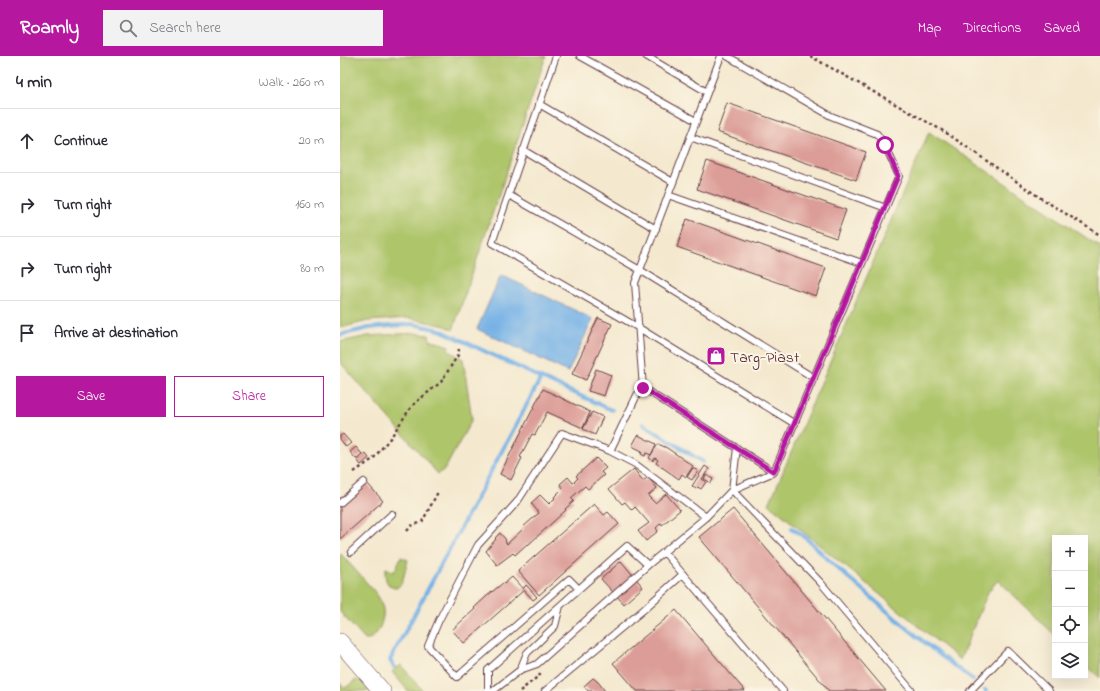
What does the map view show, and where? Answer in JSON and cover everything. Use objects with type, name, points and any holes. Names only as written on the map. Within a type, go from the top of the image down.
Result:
[{"type":"main road","points":[[340,642],[382,691]]},
{"type":"lane","points":[[556,56],[492,243],[639,328],[795,424]]},
{"type":"lane","points":[[580,56],[696,122]]},
{"type":"lane","points":[[646,56],[707,92]]},
{"type":"lane","points":[[610,451],[637,395],[643,388],[635,283],[721,56]]},
{"type":"lane","points":[[493,691],[520,670],[536,664],[706,516],[732,490],[774,472],[886,208],[898,176],[885,145],[877,134],[831,116],[727,56]]},
{"type":"lane","points":[[539,104],[673,182]]},
{"type":"lane","points":[[690,137],[886,208]]},
{"type":"lane","points":[[524,150],[656,229]]},
{"type":"lane","points":[[509,195],[640,270],[814,378]]},
{"type":"lane","points":[[668,195],[862,263]]},
{"type":"lane","points":[[643,388],[774,472]]},
{"type":"lane","points":[[579,590],[569,579],[457,677],[428,646],[439,620],[478,545],[517,502],[562,433],[610,451],[635,464],[706,516]]},
{"type":"lane","points":[[732,490],[737,448]]},
{"type":"lane","points":[[340,503],[364,482]]},
{"type":"lane","points":[[732,490],[821,583],[912,691]]},
{"type":"lane","points":[[351,552],[392,514]]},
{"type":"lane","points":[[488,691],[488,670],[627,546],[648,565]]},
{"type":"lane","points":[[664,552],[783,691]]},
{"type":"lane","points":[[545,691],[642,611],[684,574]]},
{"type":"lane","points":[[520,670],[527,653],[555,626],[560,606]]},
{"type":"lane","points":[[970,691],[1008,651],[1049,691]]},
{"type":"path","points":[[810,56],[945,132],[1039,197],[1100,235]]},
{"type":"path","points":[[354,472],[373,459],[391,437],[415,402],[441,382],[458,355],[459,350]]},
{"type":"path","points":[[407,531],[411,526],[422,522],[438,492]]},
{"type":"path","points":[[520,691],[542,673]]},
{"type":"green space","points":[[340,56],[546,56],[453,330],[446,326],[409,318],[368,321],[340,328]]},
{"type":"green space","points":[[929,132],[1100,247],[1100,678],[1088,667],[1088,535],[1052,535],[1052,632],[998,580],[988,592],[960,660],[769,504]]},
{"type":"green space","points":[[414,333],[429,335],[430,340],[449,346],[448,350],[463,359],[472,419],[445,469],[438,474],[340,362],[340,342],[368,336]]},
{"type":"green space","points":[[340,553],[379,597],[383,609],[382,621],[377,632],[370,639],[365,640],[340,612]]},
{"type":"green space","points":[[401,557],[408,560],[402,583],[397,588],[394,588],[388,584],[385,571],[386,568],[394,572]]},
{"type":"green space","points":[[401,665],[423,691],[408,691],[392,672]]},
{"type":"green space","points":[[356,680],[363,683],[373,691],[340,691],[340,683],[345,688]]},
{"type":"water","points":[[501,275],[593,319],[568,372],[477,329]]},
{"type":"building","points":[[727,103],[866,152],[856,180],[717,132]]},
{"type":"building","points":[[707,161],[846,210],[836,238],[697,189]]},
{"type":"building","points":[[687,219],[826,268],[816,296],[677,247]]},
{"type":"building","points":[[598,318],[612,324],[586,380],[572,374]]},
{"type":"building","points":[[596,369],[611,375],[604,396],[588,391]]},
{"type":"building","points":[[543,389],[590,412],[583,428],[547,412],[535,435],[532,434],[520,457],[522,458],[511,480],[500,474]]},
{"type":"building","points":[[592,412],[603,417],[595,435],[583,429]]},
{"type":"building","points":[[343,434],[351,443],[346,447],[340,439],[340,436]]},
{"type":"building","points":[[638,435],[656,444],[651,455],[646,453],[645,456],[641,454],[642,451],[632,446]]},
{"type":"building","points":[[658,444],[667,448],[693,466],[686,477],[682,474],[679,479],[656,463],[658,460],[655,458],[653,461],[649,458]]},
{"type":"building","points":[[356,447],[362,454],[356,459],[350,452]]},
{"type":"building","points":[[365,453],[369,458],[361,465],[357,460]]},
{"type":"building","points":[[596,458],[606,468],[601,472],[604,475],[588,489],[585,486],[571,498],[574,501],[565,509],[566,510],[528,545],[527,544],[515,555],[513,553],[497,565],[486,551],[496,539],[495,538],[500,533],[506,540],[505,541],[507,544],[539,513],[531,503],[540,495],[549,504],[563,488],[560,484],[568,477],[573,483],[578,478],[576,476]]},
{"type":"building","points":[[705,466],[709,469],[702,479],[706,482],[701,489],[698,487],[696,489],[692,486]]},
{"type":"building","points":[[693,468],[698,471],[692,480],[687,477]]},
{"type":"building","points":[[634,469],[643,481],[648,477],[657,488],[648,496],[655,503],[666,494],[680,510],[662,525],[661,523],[656,528],[658,531],[646,541],[638,531],[649,523],[635,507],[632,510],[625,502],[622,504],[609,489]]},
{"type":"building","points":[[706,475],[713,479],[711,483],[704,479]]},
{"type":"building","points":[[367,483],[383,501],[340,539],[340,507]]},
{"type":"building","points":[[594,504],[604,515],[608,512],[619,524],[539,595],[518,571]]},
{"type":"building","points":[[733,509],[886,691],[829,691],[699,537]]},
{"type":"building","points":[[621,561],[643,587],[624,604],[601,579]]},
{"type":"building","points":[[512,577],[523,589],[526,585],[537,597],[533,600],[524,590],[464,643],[452,630],[487,596]]},
{"type":"building","points":[[676,610],[745,691],[637,691],[613,663]]},
{"type":"building","points":[[593,678],[605,691],[588,691],[584,686]]},
{"type":"waterway","points":[[340,335],[369,328],[413,324],[440,330],[612,410]]},
{"type":"waterway","points":[[394,667],[390,660],[541,378]]},
{"type":"waterway","points":[[643,424],[703,462]]},
{"type":"waterway","points":[[792,528],[806,538],[834,565],[888,612],[936,652],[973,680]]},
{"type":"place","name":"Targ-Piast","points":[[716,356]]},
{"type":"route","points":[[643,388],[774,472],[898,176],[885,145]]}]
